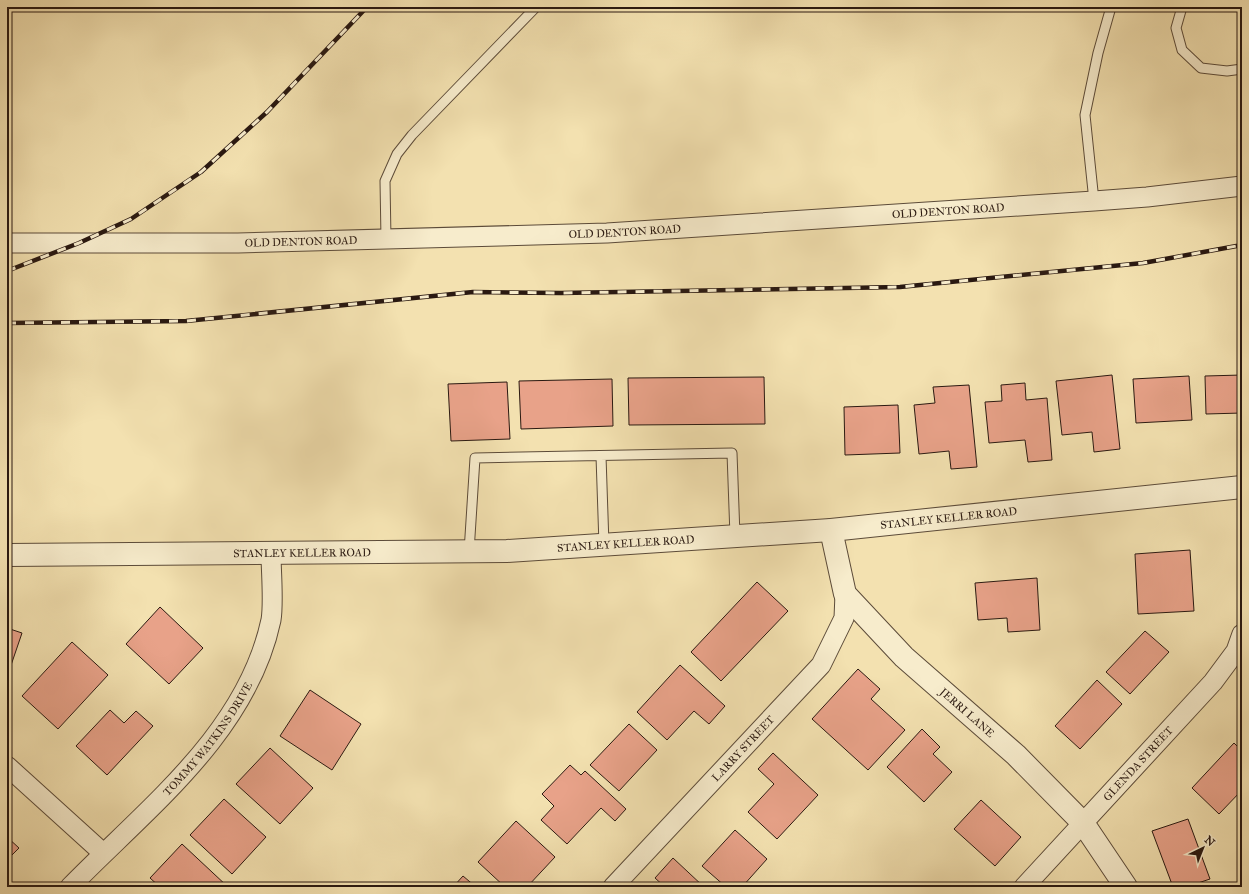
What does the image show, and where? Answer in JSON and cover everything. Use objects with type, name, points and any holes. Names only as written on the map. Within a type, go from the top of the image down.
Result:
[{"type":"street","name":"OLD DENTON ROAD","points":[[7,243],[238,243],[607,233],[1094,201],[1147,197],[1242,186]]},
{"type":"street","name":"STANLEY KELLER ROAD","points":[[7,555],[507,551],[831,530],[1242,487]]},
{"type":"street","points":[[831,530],[845,594]]},
{"type":"street","name":"TOMMY WATKINS DRIVE","points":[[70,887],[177,782],[228,718],[257,668],[271,618],[272,553]]},
{"type":"street","name":"JERRI LANE","points":[[845,594],[904,657],[1016,755],[1083,824],[1126,887]]},
{"type":"street","name":"LARRY STREET","points":[[614,887],[821,665],[844,618],[845,594]]},
{"type":"street","name":"GLENDA STREET","points":[[1024,887],[1213,682],[1236,651],[1242,634]]},
{"type":"street","points":[[7,766],[103,853]]},
{"type":"lane","points":[[386,239],[385,181],[397,154],[412,135],[536,7]]},
{"type":"lane","points":[[1094,201],[1085,115],[1098,54],[1111,7]]},
{"type":"lane","points":[[1182,7],[1176,28],[1182,50],[1201,68],[1227,72],[1242,68]]},
{"type":"lane","points":[[470,552],[475,458],[732,453],[735,536]]},
{"type":"lane","points":[[601,456],[604,545]]},
{"type":"building","points":[[1112,375],[1120,449],[1094,452],[1092,432],[1062,435],[1056,381]]},
{"type":"building","points":[[1242,375],[1242,413],[1206,414],[1205,376]]},
{"type":"building","points":[[1189,376],[1192,420],[1136,423],[1133,379]]},
{"type":"building","points":[[764,377],[765,424],[629,425],[628,378]]},
{"type":"building","points":[[612,379],[613,426],[521,429],[519,381]]},
{"type":"building","points":[[507,382],[510,439],[451,441],[448,384]]},
{"type":"building","points":[[1025,383],[1026,400],[1047,398],[1052,460],[1028,462],[1025,440],[989,443],[985,402],[1002,401],[1001,385]]},
{"type":"building","points":[[969,385],[977,467],[951,469],[949,451],[919,454],[914,405],[935,403],[933,387]]},
{"type":"building","points":[[898,405],[900,453],[845,455],[844,407]]},
{"type":"building","points":[[1190,550],[1194,611],[1138,614],[1135,554]]},
{"type":"building","points":[[1037,578],[1040,630],[1008,632],[1007,618],[978,620],[975,583]]},
{"type":"building","points":[[757,582],[788,611],[721,681],[691,652]]},
{"type":"building","points":[[160,607],[203,648],[169,684],[126,644]]},
{"type":"building","points":[[7,628],[22,633],[7,677]]},
{"type":"building","points":[[1145,631],[1169,652],[1130,694],[1106,672]]},
{"type":"building","points":[[72,642],[108,675],[58,729],[22,696]]},
{"type":"building","points":[[680,665],[725,706],[709,724],[694,711],[667,740],[637,712]]},
{"type":"building","points":[[858,669],[880,689],[871,699],[905,730],[868,770],[812,719]]},
{"type":"building","points":[[1097,680],[1122,704],[1080,749],[1055,726]]},
{"type":"building","points":[[310,690],[361,724],[332,770],[280,736]]},
{"type":"building","points":[[110,710],[124,723],[136,711],[153,726],[107,775],[76,746]]},
{"type":"building","points":[[629,724],[657,750],[619,791],[590,765]]},
{"type":"building","points":[[922,729],[940,747],[933,754],[952,772],[924,802],[887,767]]},
{"type":"building","points":[[1234,743],[1242,751],[1242,790],[1219,814],[1192,788]]},
{"type":"building","points":[[270,748],[313,788],[280,824],[236,784]]},
{"type":"building","points":[[773,753],[818,795],[777,839],[748,812],[774,784],[758,769]]},
{"type":"building","points":[[570,765],[581,775],[585,771],[626,809],[615,821],[601,808],[567,844],[541,820],[554,806],[542,794]]},
{"type":"building","points":[[224,799],[266,837],[232,874],[190,835]]},
{"type":"building","points":[[981,800],[1021,837],[995,866],[954,829]]},
{"type":"building","points":[[1188,819],[1210,879],[1186,887],[1173,887],[1152,831]]},
{"type":"building","points":[[516,821],[555,857],[527,887],[505,887],[478,862]]},
{"type":"building","points":[[735,830],[767,859],[742,887],[726,887],[702,866]]},
{"type":"building","points":[[7,837],[19,848],[7,860]]},
{"type":"building","points":[[182,844],[228,887],[160,887],[150,878]]},
{"type":"building","points":[[673,858],[704,887],[665,887],[655,878]]},
{"type":"building","points":[[463,876],[476,887],[453,887]]},
{"type":"railway","points":[[7,271],[79,243],[131,219],[201,172],[267,112],[367,7]]},
{"type":"railway","points":[[7,323],[186,321],[473,292],[561,293],[900,287],[1143,263],[1242,245]]}]
